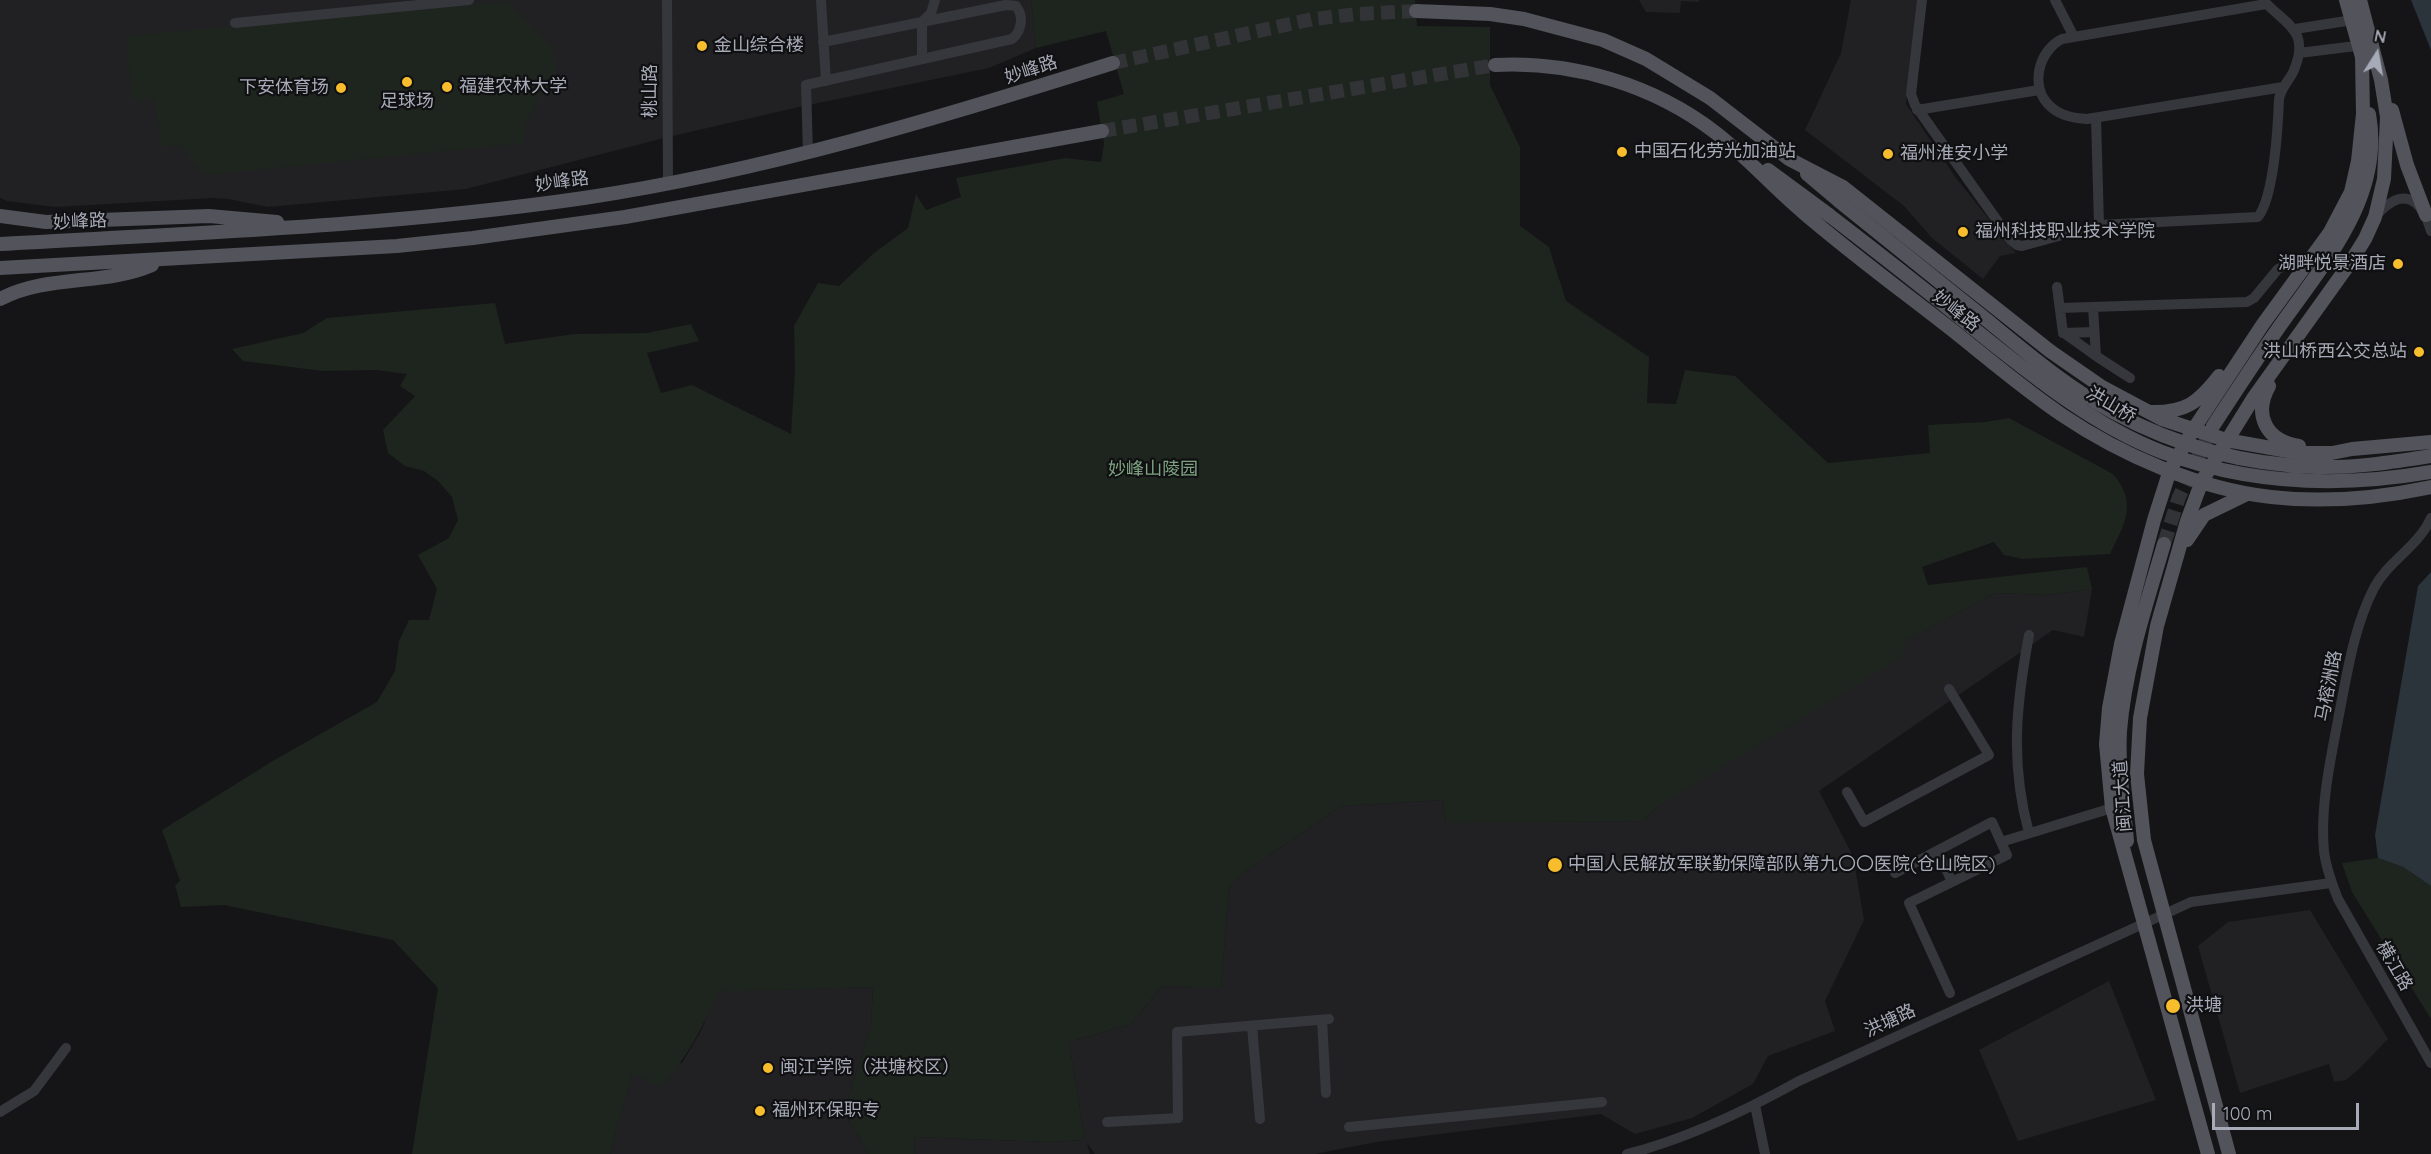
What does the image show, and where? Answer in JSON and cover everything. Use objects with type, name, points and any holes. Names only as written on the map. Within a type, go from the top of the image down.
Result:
[{"type":"main road","points":[[2346,0],[2359,19]]},
{"type":"main road","points":[[2360,0],[2359,19],[2367,51],[2395,116],[2407,165],[2426,214]]},
{"type":"main road","name":"妙峰路","points":[[1416,11],[1481,14],[1524,19],[1603,40],[1646,60],[1691,85],[1789,159],[1853,194],[2050,351],[2102,387],[2147,412],[2193,430],[2219,432],[2299,453],[2332,453],[2352,449]]},
{"type":"main road","points":[[2208,1154],[2112,808],[2106,744],[2114,681],[2129,612],[2170,470],[2193,430],[2263,324],[2337,220],[2351,192],[2362,130],[2362,76],[2367,51]]},
{"type":"main road","name":"妙峰路","points":[[0,244],[309,226],[482,211],[586,197],[741,169],[808,153],[956,113],[1113,63]]},
{"type":"main road","name":"妙峰路","points":[[1495,65],[1550,67],[1585,72],[1658,97],[1718,134],[1804,214],[2026,389],[2062,415],[2108,443],[2170,470],[2247,494],[2293,498],[2344,498],[2408,492],[2431,487]]},
{"type":"main road","points":[[2219,432],[2341,239],[2359,204],[2368,168],[2373,133],[2362,76]]},
{"type":"main road","points":[[2219,432],[2259,389],[2287,352],[2360,247],[2375,217],[2384,179],[2388,135],[2381,80]]},
{"type":"main road","points":[[2219,432],[2255,372],[2336,256],[2365,206],[2379,155],[2382,117],[2381,80]]},
{"type":"main road","points":[[0,268],[398,246],[528,231],[625,217],[1102,131]]},
{"type":"main road","name":"洪山桥","points":[[1718,134],[1830,215],[2047,386],[2102,422],[2161,451],[2232,472],[2294,482],[2344,483],[2431,472]]},
{"type":"main road","points":[[1789,159],[2017,345],[2112,412],[2169,438],[2232,457],[2295,466],[2343,467],[2431,456]]},
{"type":"main road","points":[[0,216],[46,222],[209,216],[309,226]]},
{"type":"main road","points":[[0,299],[41,284],[117,276],[162,260]]},
{"type":"main road","points":[[2147,412],[2175,411],[2195,403],[2263,324]]},
{"type":"main road","points":[[2287,352],[2263,396],[2262,415],[2269,431],[2281,441],[2288,444],[2352,449],[2431,442]]},
{"type":"main road","name":"闽江大道","points":[[2219,432],[2187,520],[2157,626],[2140,718],[2137,774],[2144,840],[2229,1154]]},
{"type":"main road","points":[[2171,578],[2198,521],[2210,510],[2247,494]]},
{"type":"main road","points":[[2129,873],[2120,785],[2122,716],[2133,654],[2167,544],[2127,718],[2125,760],[2127,783],[2130,802],[2144,840]]},
{"type":"street","points":[[235,23],[469,0]]},
{"type":"street","name":"桃山路","points":[[667,0],[668,183]]},
{"type":"street","points":[[821,0],[826,81]]},
{"type":"street","points":[[922,59],[922,22],[931,13],[935,0]]},
{"type":"street","points":[[1922,0],[1911,94],[1917,110],[2017,245],[2027,246],[2099,225],[2258,217],[2263,208],[2271,175],[2279,99],[2283,87],[2295,69],[2298,53],[2295,29],[2291,23],[2264,2],[2073,35],[2055,42],[2048,50],[2040,69],[2040,90],[2050,107],[2076,118],[2096,118],[2283,87]]},
{"type":"street","points":[[2055,0],[2073,35]]},
{"type":"street","points":[[808,153],[806,85],[1012,39],[1017,35],[1021,23],[1019,9],[1012,4],[823,42]]},
{"type":"street","points":[[2295,29],[2359,19]]},
{"type":"street","points":[[2298,53],[2367,51]]},
{"type":"street","points":[[1917,110],[2040,90]]},
{"type":"street","points":[[2096,118],[2099,225]]},
{"type":"street","points":[[2375,217],[2389,203],[2400,198],[2411,200],[2426,214],[2431,231]]},
{"type":"street","points":[[2060,308],[2247,302],[2254,298],[2278,269],[2312,255]]},
{"type":"street","points":[[2057,287],[2063,333],[2130,378]]},
{"type":"street","points":[[2093,307],[2096,356]]},
{"type":"street","points":[[2063,333],[2094,332]]},
{"type":"street","name":"马榕洲路","points":[[2331,883],[2323,839],[2327,788],[2348,669],[2358,629],[2368,600],[2383,573],[2415,542],[2431,518]]},
{"type":"street","points":[[2029,635],[2020,686],[2015,747],[2020,794],[2030,833]]},
{"type":"street","points":[[1847,792],[1864,822],[1989,755],[1949,688]]},
{"type":"street","points":[[2001,842],[2112,808]]},
{"type":"street","points":[[1895,873],[1992,822],[2007,855],[1909,903],[1950,993]]},
{"type":"street","points":[[1938,851],[1952,882]]},
{"type":"street","name":"洪塘路","points":[[1627,1154],[1675,1139],[1755,1106],[1799,1081],[2191,902],[2331,883]]},
{"type":"street","name":"横江路","points":[[2331,883],[2349,922],[2431,1063]]},
{"type":"street","points":[[1107,1122],[1178,1118],[1178,1032],[1326,1020],[1326,1093]]},
{"type":"street","points":[[1252,1026],[1260,1119]]},
{"type":"street","points":[[0,1112],[34,1091],[66,1048]]},
{"type":"street","points":[[1349,1127],[1602,1102]]},
{"type":"street","points":[[1755,1106],[1765,1154]]},
{"type":"shaded area","name":"福建农林大学","points":[[0,0],[1031,0],[1036,48],[989,68],[799,107],[668,137],[466,189],[268,207],[212,198],[55,207],[7,201],[0,198]]},
{"type":"shaded area","points":[[1639,0],[1699,0],[1699,2],[1681,1],[1680,13],[1646,12]]},
{"type":"shaded area","name":"福州淮安小学","points":[[1851,0],[1918,0],[1906,104],[1956,178],[2016,253],[2000,256],[1983,279],[1932,238],[1904,206],[1805,130],[1841,53]]},
{"type":"shaded area","points":[[2411,0],[2431,0],[2431,50]]},
{"type":"shaded area","points":[[2431,572],[2431,886],[2403,867],[2378,858],[2375,835],[2418,586]]},
{"type":"shaded area","name":"中国人民解放军联勤保障部队第九〇〇医院(仓山院区)","points":[[2092,589],[2084,637],[2053,630],[1819,791],[1853,856],[1864,920],[1825,1001],[1835,1031],[1768,1056],[1753,1084],[1692,1118],[1635,1134],[1601,1114],[1376,1142],[1315,1154],[1095,1154],[1087,1143],[1090,1154],[915,1154],[914,1137],[1049,1142],[1085,1140],[1069,1042],[1131,1024],[1162,986],[1221,987],[1229,888],[1242,874],[1341,806],[1443,800],[1446,822],[1643,821],[1659,806],[1905,641],[1995,593],[2047,595]]},
{"type":"shaded area","points":[[2310,910],[2388,1039],[2346,1080],[2334,1082],[2329,1064],[2240,1093],[2198,946],[2228,922]]},
{"type":"shaded area","points":[[2109,981],[2156,1100],[2018,1141],[1979,1050]]},
{"type":"shaded area","name":"闽江学院（洪塘校区）","points":[[873,987],[871,1026],[844,1112],[869,1154],[610,1154],[632,1073],[682,1063],[701,1031],[717,991]]},
{"type":"green space","name":"妙峰山陵园","points":[[1031,0],[1415,0],[1417,26],[1490,27],[1490,85],[1520,147],[1520,226],[1549,247],[1566,301],[1649,357],[1647,403],[1676,404],[1685,370],[1735,376],[1828,463],[1930,453],[1928,425],[1985,422],[2009,418],[2113,474],[2121,484],[2127,504],[2126,513],[2110,554],[2023,559],[2004,555],[1994,542],[1922,567],[1928,585],[2087,567],[2092,589],[2047,595],[1995,593],[1906,641],[1902,657],[1659,806],[1643,821],[1446,823],[1443,800],[1341,806],[1242,874],[1229,888],[1221,988],[1162,986],[1131,1024],[1069,1042],[1085,1140],[1049,1142],[914,1137],[915,1154],[869,1154],[844,1112],[871,1026],[873,987],[718,992],[694,1042],[661,1087],[632,1074],[610,1154],[412,1154],[438,988],[393,940],[224,905],[181,907],[175,885],[180,881],[162,830],[276,759],[377,702],[395,671],[399,641],[409,620],[429,620],[437,589],[418,555],[449,538],[458,520],[452,497],[438,481],[424,471],[405,466],[388,453],[383,430],[415,396],[400,386],[407,374],[376,370],[323,371],[243,361],[232,349],[303,333],[327,318],[495,303],[505,344],[574,334],[647,333],[691,324],[699,341],[647,353],[661,393],[692,385],[791,434],[795,371],[794,326],[818,283],[839,286],[874,253],[908,228],[916,194],[926,210],[961,197],[956,178],[1065,158],[1101,162],[1104,144],[1097,102],[1124,94],[1106,31],[1036,48]]},
{"type":"green space","name":"下安体育场","points":[[499,2],[509,3],[552,48],[558,85],[543,91],[524,127],[524,143],[205,175],[180,145],[161,147],[155,99],[132,101],[126,36]]},
{"type":"green space","points":[[2378,858],[2403,867],[2431,886],[2431,1019],[2352,892],[2342,863]]},
{"type":"tunnel","points":[[1113,63],[1313,19],[1416,11]]},
{"type":"tunnel","points":[[1102,131],[1495,65]]},
{"type":"tunnel","points":[[2164,544],[2179,497],[2213,426]]},
{"type":"place","name":"金山综合楼","points":[[702,46]]},
{"type":"place","name":"足球场","points":[[407,82]]},
{"type":"place","name":"福建农林大学","points":[[447,87]]},
{"type":"place","name":"下安体育场","points":[[341,88]]},
{"type":"place","name":"中国石化劳光加油站","points":[[1622,152]]},
{"type":"place","name":"福州淮安小学","points":[[1888,154]]},
{"type":"place","name":"福州科技职业技术学院","points":[[1963,232]]},
{"type":"place","name":"湖畔悦景酒店","points":[[2398,264]]},
{"type":"place","name":"洪山桥西公交总站","points":[[2419,352]]},
{"type":"place","name":"中国人民解放军联勤保障部队第九〇〇医院(仓山院区)","points":[[1555,865]]},
{"type":"place","name":"洪塘","points":[[2173,1006]]},
{"type":"place","name":"闽江学院（洪塘校区）","points":[[768,1068]]},
{"type":"place","name":"福州环保职专","points":[[760,1111]]}]
